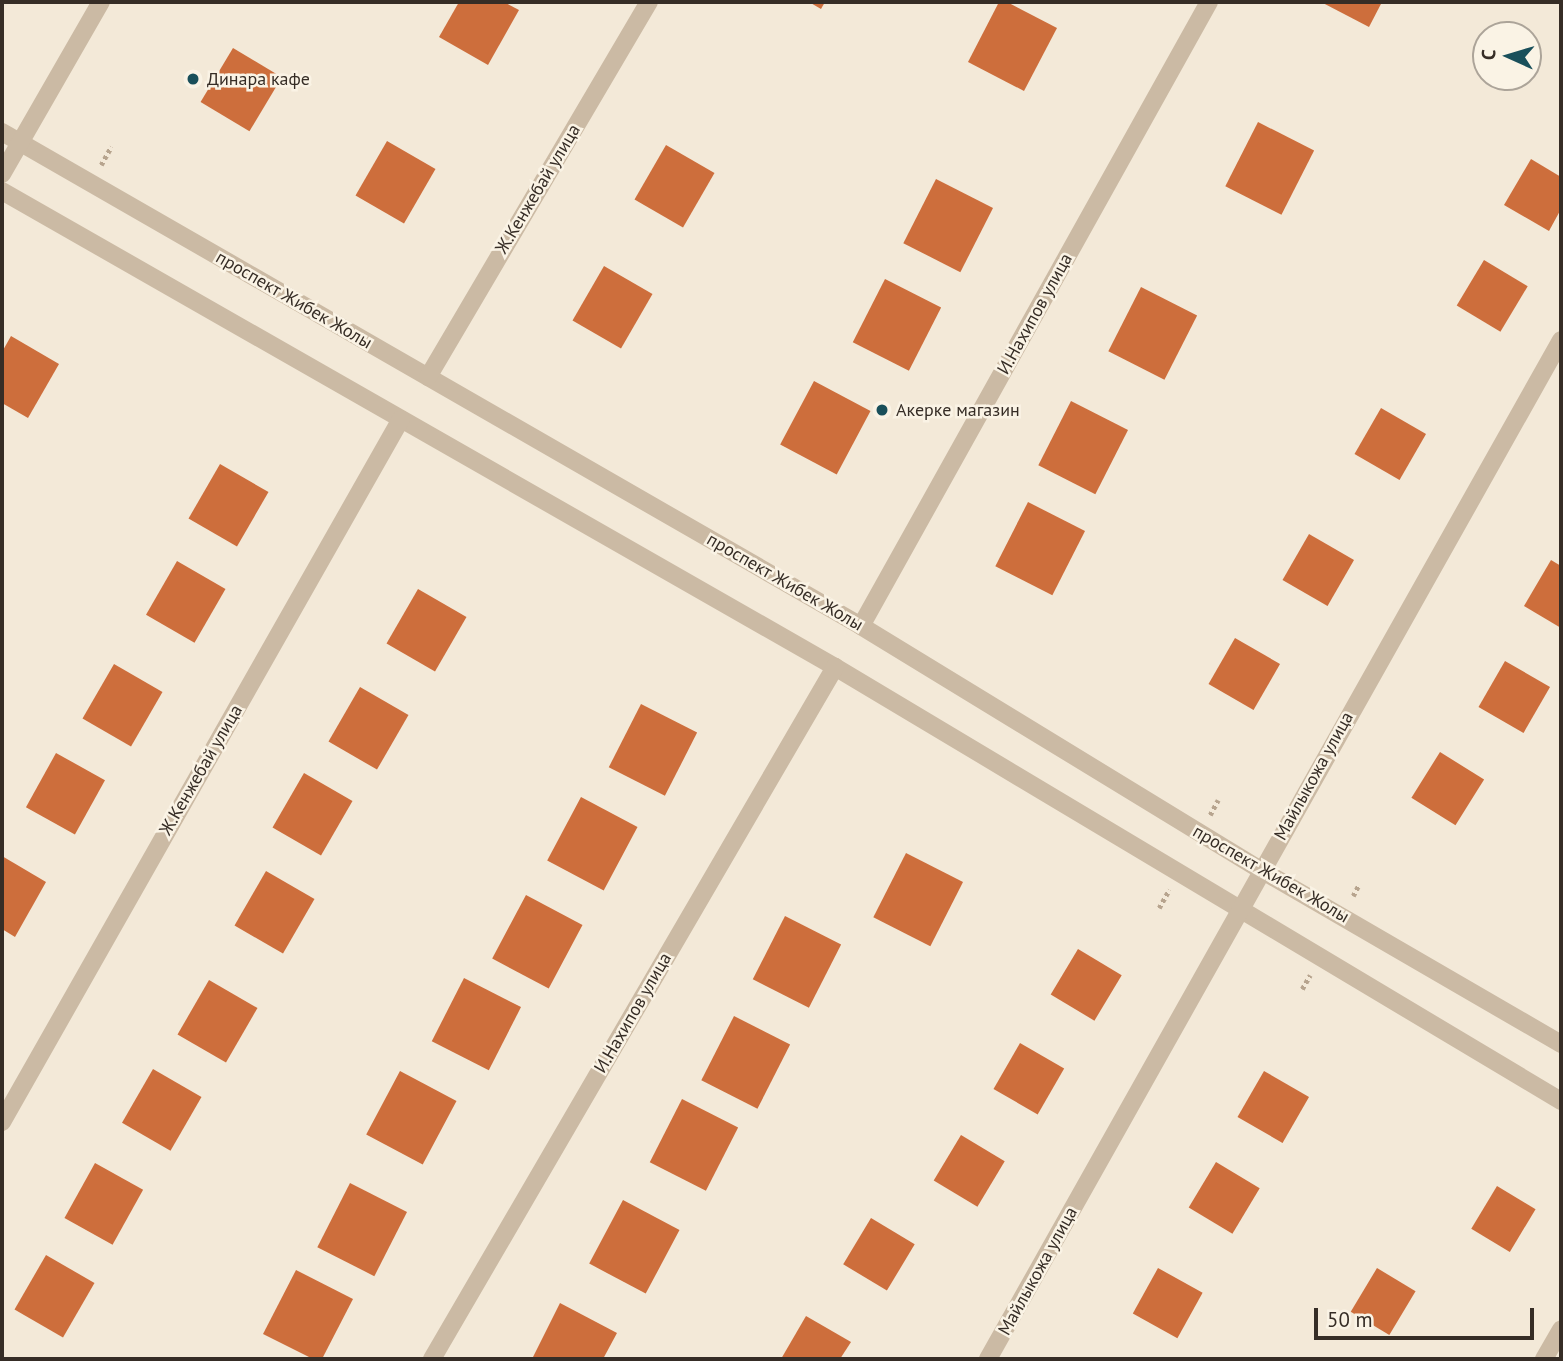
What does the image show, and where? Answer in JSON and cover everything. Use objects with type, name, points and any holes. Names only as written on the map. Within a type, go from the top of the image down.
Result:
[{"type":"street","points":[[2,174],[101,2]]},
{"type":"street","name":"Ж.Кенжебай улица","points":[[428,377],[649,2]]},
{"type":"street","name":"И.Нахипов улица","points":[[861,626],[1209,2]]},
{"type":"street","name":"проспект Жибек Жолы","points":[[2,132],[861,626],[1261,870],[1561,1044]]},
{"type":"street","points":[[2,191],[835,667],[1561,1101]]},
{"type":"street","name":"Майлыкожа улица","points":[[988,1359],[1561,340]]},
{"type":"street","name":"Ж.Кенжебай улица","points":[[2,1122],[401,419]]},
{"type":"street","name":"И.Нахипов улица","points":[[432,1359],[835,667]]},
{"type":"street","points":[[1544,1359],[1561,1329]]},
{"type":"building","points":[[459,2],[504,2],[519,10],[488,65],[439,37]]},
{"type":"building","points":[[809,2],[825,2],[821,9]]},
{"type":"building","points":[[999,2],[1007,2],[1057,28],[1024,91],[968,62]]},
{"type":"building","points":[[1321,2],[1382,2],[1369,27]]},
{"type":"building","points":[[233,48],[282,77],[249,131],[201,102]]},
{"type":"building","points":[[1258,122],[1314,151],[1281,215],[1225,186]]},
{"type":"building","points":[[387,141],[435,169],[404,224],[356,196]]},
{"type":"building","points":[[666,145],[714,173],[683,228],[634,200]]},
{"type":"building","points":[[1531,159],[1561,177],[1561,209],[1549,231],[1504,205]]},
{"type":"building","points":[[936,179],[993,208],[960,272],[903,243]]},
{"type":"building","points":[[1484,260],[1528,286],[1500,332],[1457,305]]},
{"type":"building","points":[[604,266],[652,294],[621,349],[572,321]]},
{"type":"building","points":[[885,279],[941,308],[909,371],[853,342]]},
{"type":"building","points":[[1141,287],[1197,316],[1164,380],[1108,351]]},
{"type":"building","points":[[11,336],[59,364],[28,418],[2,403],[2,352]]},
{"type":"building","points":[[814,381],[871,411],[837,475],[780,445]]},
{"type":"building","points":[[1071,401],[1128,430],[1095,494],[1038,465]]},
{"type":"building","points":[[1381,408],[1426,434],[1400,480],[1354,454]]},
{"type":"building","points":[[220,464],[268,492],[237,547],[189,519]]},
{"type":"building","points":[[1028,502],[1085,531],[1052,595],[995,566]]},
{"type":"building","points":[[1309,534],[1354,560],[1328,606],[1282,580]]},
{"type":"building","points":[[1551,560],[1561,566],[1561,628],[1524,606]]},
{"type":"building","points":[[177,561],[225,589],[194,643],[146,615]]},
{"type":"building","points":[[418,589],[466,617],[435,672],[386,644]]},
{"type":"building","points":[[1235,638],[1280,664],[1254,710],[1208,684]]},
{"type":"building","points":[[1505,661],[1550,687],[1524,733],[1478,707]]},
{"type":"building","points":[[114,664],[162,692],[131,747],[82,719]]},
{"type":"building","points":[[360,687],[408,715],[377,770],[328,742]]},
{"type":"building","points":[[641,704],[697,733],[665,796],[609,767]]},
{"type":"building","points":[[1440,752],[1484,780],[1455,825],[1411,798]]},
{"type":"building","points":[[56,753],[105,780],[75,834],[26,807]]},
{"type":"building","points":[[304,773],[352,801],[321,856],[272,828]]},
{"type":"building","points":[[581,797],[638,827],[604,891],[547,861]]},
{"type":"building","points":[[906,853],[963,882],[930,946],[873,917]]},
{"type":"building","points":[[2,856],[46,882],[15,937],[2,929]]},
{"type":"building","points":[[266,871],[314,899],[283,954],[234,926]]},
{"type":"building","points":[[526,895],[583,925],[549,989],[492,959]]},
{"type":"building","points":[[785,916],[841,945],[809,1008],[753,979]]},
{"type":"building","points":[[1078,949],[1122,975],[1094,1021],[1051,994]]},
{"type":"building","points":[[464,978],[521,1007],[489,1070],[432,1041]]},
{"type":"building","points":[[209,980],[257,1008],[226,1063],[178,1035]]},
{"type":"building","points":[[734,1016],[790,1045],[757,1109],[701,1080]]},
{"type":"building","points":[[1020,1043],[1064,1068],[1038,1114],[994,1089]]},
{"type":"building","points":[[153,1069],[201,1097],[170,1151],[122,1123]]},
{"type":"building","points":[[400,1071],[457,1101],[423,1165],[366,1135]]},
{"type":"building","points":[[1264,1071],[1309,1097],[1283,1143],[1238,1117]]},
{"type":"building","points":[[682,1099],[738,1128],[706,1191],[650,1162]]},
{"type":"building","points":[[961,1135],[1005,1161],[977,1207],[934,1180]]},
{"type":"building","points":[[1216,1162],[1260,1188],[1232,1234],[1189,1207]]},
{"type":"building","points":[[95,1163],[143,1190],[113,1245],[64,1218]]},
{"type":"building","points":[[350,1183],[407,1212],[374,1276],[317,1247]]},
{"type":"building","points":[[1497,1186],[1536,1209],[1510,1252],[1471,1229]]},
{"type":"building","points":[[623,1200],[680,1230],[646,1294],[589,1264]]},
{"type":"building","points":[[871,1218],[915,1244],[887,1291],[843,1264]]},
{"type":"building","points":[[46,1255],[94,1283],[63,1338],[14,1310]]},
{"type":"building","points":[[1158,1268],[1203,1293],[1177,1338],[1133,1313]]},
{"type":"building","points":[[1377,1268],[1416,1291],[1389,1335],[1351,1312]]},
{"type":"building","points":[[296,1270],[353,1299],[322,1359],[313,1359],[263,1334]]},
{"type":"building","points":[[560,1303],[617,1333],[603,1359],[532,1359]]},
{"type":"building","points":[[806,1316],[851,1342],[840,1359],[781,1359]]},
{"type":"place","name":"Динара кафе","points":[[193,79]]},
{"type":"place","name":"Акерке магазин","points":[[882,410]]}]
